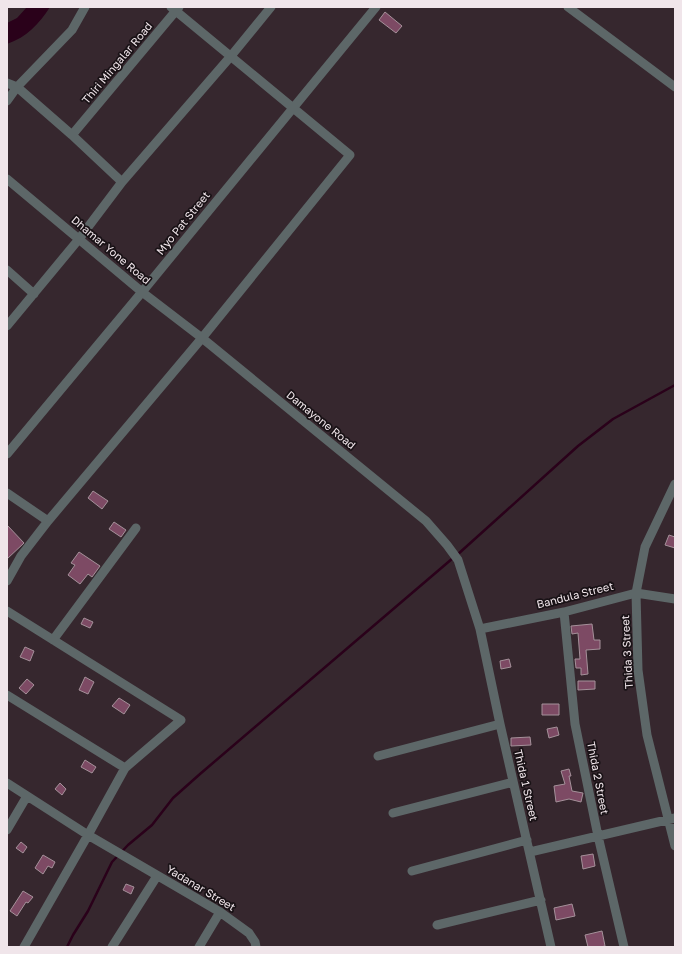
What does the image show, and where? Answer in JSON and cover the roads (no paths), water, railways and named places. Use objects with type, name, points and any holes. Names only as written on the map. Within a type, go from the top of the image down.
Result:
[{"type":"street","points":[[7,101],[17,87],[72,30],[85,7]]},
{"type":"street","points":[[7,326],[79,239],[122,182],[231,56],[271,7]]},
{"type":"street","name":"Myo Pat Street","points":[[7,454],[376,7]]},
{"type":"street","points":[[568,7],[675,87]]},
{"type":"street","points":[[7,581],[20,556],[48,521],[202,338],[350,155],[176,8]]},
{"type":"street","name":"Thiri Mingalar Road","points":[[72,134],[176,8]]},
{"type":"street","points":[[7,84],[17,87],[72,134],[122,182]]},
{"type":"street","name":"Dhamar Yone Road","points":[[7,179],[142,292],[202,338]]},
{"type":"street","points":[[7,270],[34,294]]},
{"type":"street","name":"Damayone Road","points":[[202,338],[426,521],[458,560]]},
{"type":"street","name":"Thida 3 Street","points":[[675,484],[645,547],[636,593],[638,670],[646,728],[672,819],[675,846]]},
{"type":"street","points":[[7,493],[48,521]]},
{"type":"street","points":[[53,640],[136,528]]},
{"type":"street","name":"Thida 1 Street","points":[[458,560],[480,629],[551,947]]},
{"type":"street","name":"Bandula Street","points":[[480,629],[564,612],[636,593],[675,599]]},
{"type":"street","points":[[7,611],[181,720],[124,768],[88,835],[24,947]]},
{"type":"street","name":"Thida 2 Street","points":[[564,612],[576,724],[598,836],[624,947]]},
{"type":"street","points":[[7,695],[124,768]]},
{"type":"street","points":[[378,756],[500,724]]},
{"type":"street","points":[[393,813],[513,782]]},
{"type":"street","points":[[7,784],[88,835]]},
{"type":"street","points":[[7,830],[27,796]]},
{"type":"street","points":[[530,852],[672,819]]},
{"type":"street","name":"Yadanar Street","points":[[88,835],[220,912],[249,933],[255,942],[256,947]]},
{"type":"street","points":[[412,871],[527,840]]},
{"type":"street","points":[[112,947],[157,876]]},
{"type":"street","points":[[437,925],[541,900]]},
{"type":"street","points":[[199,947],[220,912]]},
{"type":"waterway","points":[[457,555],[578,446],[613,419],[675,385]]},
{"type":"waterway","points":[[67,947],[88,911],[112,862],[128,845],[152,825],[173,798],[453,558]]}]
